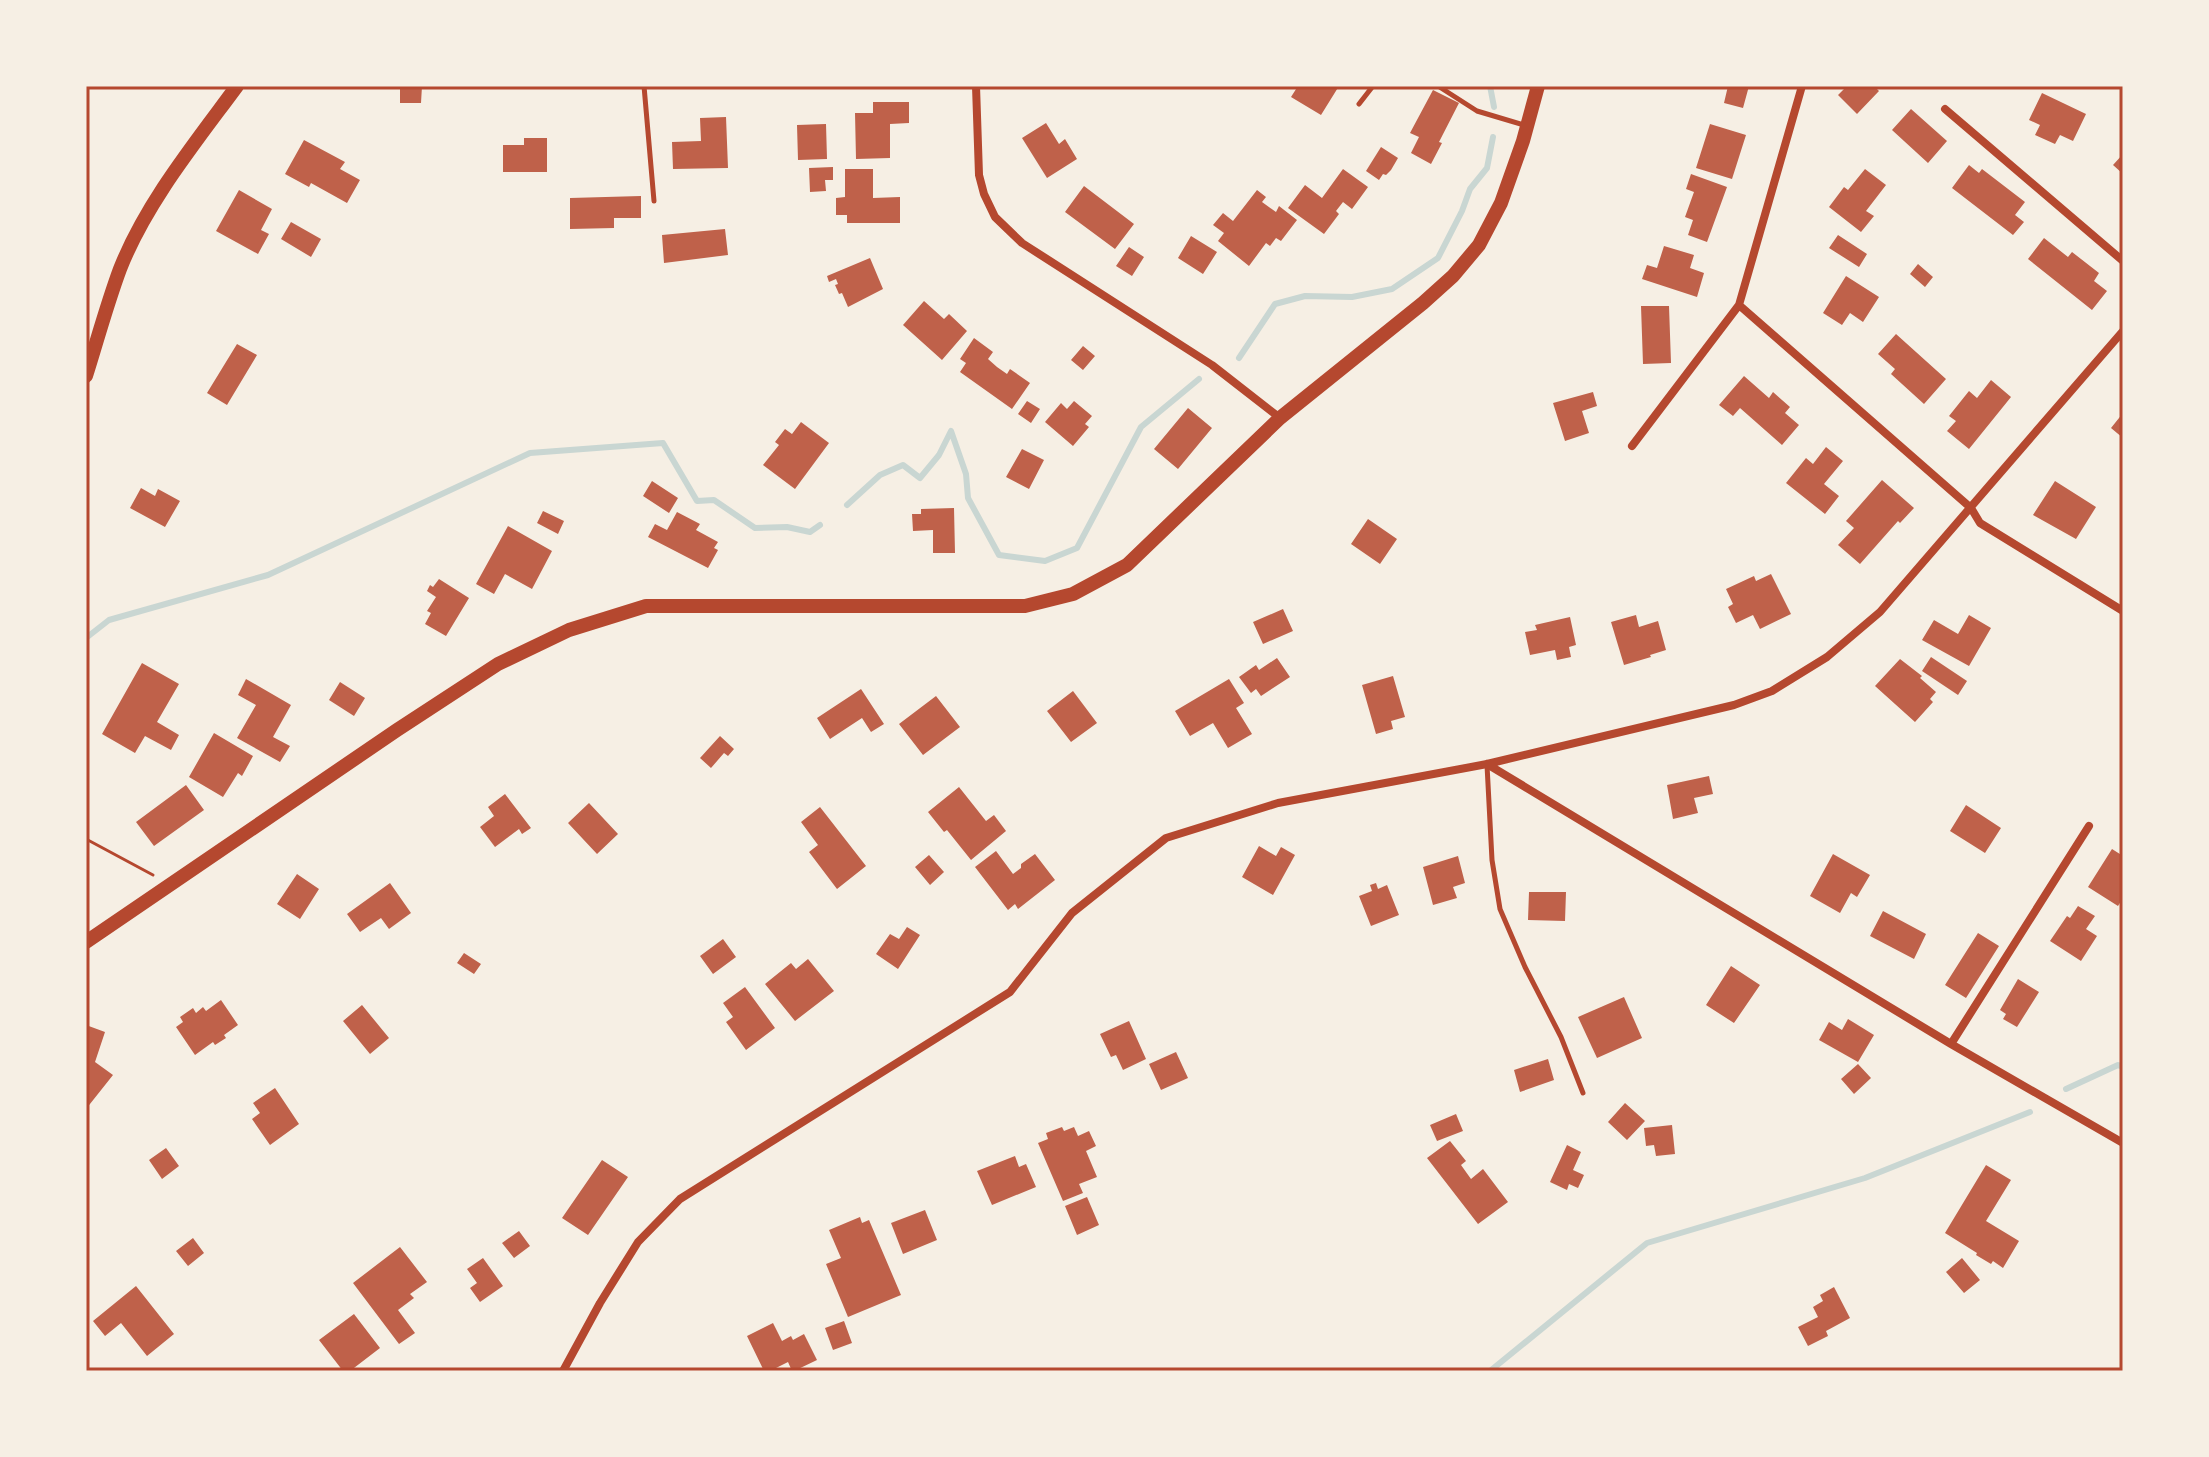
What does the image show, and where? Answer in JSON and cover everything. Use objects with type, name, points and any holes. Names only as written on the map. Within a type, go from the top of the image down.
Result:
[{"type":"street","points":[[86,376],[121,268],[152,207],[191,147],[237,86]]},
{"type":"street","points":[[976,86],[979,175],[995,217],[1022,243],[1212,365],[1280,418]]},
{"type":"street","points":[[86,942],[498,664],[569,630],[646,606],[1025,606],[1073,594],[1127,565],[1280,418],[1453,276],[1479,245],[1501,203],[1528,126],[1538,86]]},
{"type":"street","points":[[1632,446],[1739,305],[1802,86]]},
{"type":"street","points":[[1945,109],[2123,261]]},
{"type":"street","points":[[1739,305],[1971,508],[1980,523],[2123,611]]},
{"type":"street","points":[[563,1371],[638,1242],[680,1199],[1010,992],[1072,913],[1166,838],[1278,803],[1487,764],[1734,705],[1772,691],[1827,657],[1880,612],[2123,331]]},
{"type":"street","points":[[1487,764],[1951,1044],[2123,1143]]},
{"type":"street","points":[[1951,1044],[2089,826]]},
{"type":"lane","points":[[644,86],[654,201]]},
{"type":"lane","points":[[1359,104],[1373,86]]},
{"type":"lane","points":[[1438,86],[1477,111],[1528,126]]},
{"type":"lane","points":[[1487,764],[1492,860],[1500,909],[1561,1037],[1583,1093]]},
{"type":"path","points":[[86,839],[170,884]]},
{"type":"building","points":[[400,86],[422,86],[421,103],[400,103]]},
{"type":"building","points":[[1298,86],[1339,86],[1321,115],[1291,97]]},
{"type":"building","points":[[1728,86],[1749,86],[1743,108],[1724,103]]},
{"type":"building","points":[[1843,86],[1874,86],[1879,91],[1857,114],[1838,95],[1845,88]]},
{"type":"building","points":[[1433,90],[1459,103],[1431,164],[1411,153],[1419,137],[1410,133]]},
{"type":"building","points":[[2042,93],[2086,114],[2073,141],[2060,135],[2055,144],[2035,135],[2040,125],[2029,120]]},
{"type":"building","points":[[873,102],[909,102],[909,123],[890,124],[890,158],[856,159],[855,113],[873,113]]},
{"type":"building","points":[[1911,109],[1947,141],[1928,163],[1892,130]]},
{"type":"building","points":[[726,117],[728,168],[673,169],[672,142],[701,141],[700,118]]},
{"type":"building","points":[[1046,123],[1059,144],[1065,139],[1077,159],[1047,178],[1022,138]]},
{"type":"building","points":[[826,124],[827,159],[798,160],[797,125]]},
{"type":"building","points":[[1710,124],[1746,135],[1732,179],[1696,168]]},
{"type":"building","points":[[524,138],[547,138],[547,172],[503,172],[503,145],[524,145]]},
{"type":"building","points":[[304,140],[345,162],[340,169],[360,180],[347,203],[311,183],[309,187],[285,174]]},
{"type":"building","points":[[1381,147],[1398,158],[1391,170],[1379,180],[1366,171]]},
{"type":"building","points":[[2123,154],[2123,174],[2113,165]]},
{"type":"building","points":[[1969,165],[1979,173],[1982,169],[2025,202],[2015,215],[2024,222],[2013,235],[1952,188]]},
{"type":"building","points":[[833,167],[833,180],[825,180],[826,191],[810,192],[809,168]]},
{"type":"building","points":[[845,169],[873,169],[873,198],[900,197],[900,223],[847,223],[847,215],[836,215],[836,198],[845,197]]},
{"type":"building","points":[[1343,169],[1368,187],[1352,209],[1343,202],[1336,211],[1339,214],[1324,234],[1288,208],[1305,185],[1322,198]]},
{"type":"building","points":[[1865,169],[1886,185],[1866,211],[1874,216],[1861,232],[1829,207],[1844,187],[1848,190]]},
{"type":"building","points":[[1691,174],[1727,187],[1707,242],[1688,235],[1693,220],[1685,217],[1694,192],[1686,189]]},
{"type":"building","points":[[1084,186],[1134,224],[1115,249],[1065,212]]},
{"type":"building","points":[[239,190],[272,209],[261,230],[269,234],[258,254],[216,231]]},
{"type":"building","points":[[1257,190],[1266,197],[1262,202],[1276,212],[1279,206],[1297,220],[1281,241],[1276,238],[1270,246],[1266,243],[1249,266],[1218,241],[1224,233],[1213,225],[1223,213],[1233,221]]},
{"type":"building","points":[[641,196],[641,218],[614,218],[614,228],[570,229],[570,198]]},
{"type":"building","points":[[291,222],[321,239],[311,257],[281,239]]},
{"type":"building","points":[[725,229],[728,255],[664,263],[662,235]]},
{"type":"building","points":[[1838,235],[1867,254],[1859,267],[1829,248]]},
{"type":"building","points":[[1191,236],[1217,252],[1203,274],[1178,258]]},
{"type":"building","points":[[2044,238],[2068,257],[2072,252],[2099,273],[2094,281],[2107,291],[2092,310],[2028,259]]},
{"type":"building","points":[[1664,246],[1694,255],[1690,268],[1704,273],[1697,297],[1642,279],[1647,265],[1657,268]]},
{"type":"building","points":[[1129,247],[1144,257],[1132,276],[1116,266]]},
{"type":"building","points":[[870,258],[883,289],[848,307],[835,285],[838,284],[836,279],[829,282],[827,276]]},
{"type":"building","points":[[1918,264],[1933,277],[1925,287],[1910,274]]},
{"type":"building","points":[[1846,276],[1879,297],[1863,322],[1850,313],[1842,325],[1823,313]]},
{"type":"building","points":[[924,301],[944,319],[949,314],[967,331],[942,360],[903,325]]},
{"type":"building","points":[[1641,306],[1669,306],[1671,363],[1643,364]]},
{"type":"building","points":[[1896,334],[1946,379],[1924,404],[1891,374],[1895,369],[1878,354]]},
{"type":"building","points":[[974,338],[993,352],[988,359],[997,367],[1007,374],[1010,369],[1030,383],[1012,409],[960,372],[966,363],[960,359]]},
{"type":"building","points":[[237,344],[257,355],[227,405],[207,393]]},
{"type":"building","points":[[1083,346],[1095,356],[1083,370],[1071,360]]},
{"type":"building","points":[[1744,376],[1769,398],[1773,392],[1790,407],[1785,413],[1799,425],[1782,445],[1740,408],[1733,416],[1719,405]]},
{"type":"building","points":[[1991,380],[2011,397],[1969,449],[1947,431],[1956,421],[1949,416],[1969,391],[1977,398]]},
{"type":"building","points":[[1593,392],[1597,406],[1582,411],[1589,433],[1565,441],[1553,403]]},
{"type":"building","points":[[1027,401],[1040,409],[1031,423],[1018,414]]},
{"type":"building","points":[[1074,401],[1092,416],[1085,424],[1089,427],[1073,446],[1045,422],[1061,403],[1067,409]]},
{"type":"building","points":[[1188,408],[1212,428],[1178,469],[1154,449]]},
{"type":"building","points":[[2123,413],[2123,438],[2111,428]]},
{"type":"building","points":[[801,422],[829,443],[795,489],[763,465],[779,445],[775,442],[785,429],[792,434]]},
{"type":"building","points":[[1826,447],[1843,461],[1824,484],[1839,496],[1825,514],[1786,483],[1806,458],[1813,464]]},
{"type":"building","points":[[1022,449],[1044,460],[1029,489],[1006,477]]},
{"type":"building","points":[[1882,480],[1914,508],[1900,523],[1898,521],[1860,564],[1838,545],[1854,528],[1846,521]]},
{"type":"building","points":[[652,481],[678,498],[669,513],[643,496]]},
{"type":"building","points":[[2055,481],[2096,507],[2076,539],[2033,515]]},
{"type":"building","points":[[141,488],[155,496],[158,489],[180,501],[165,527],[130,508]]},
{"type":"building","points":[[954,508],[955,553],[933,553],[933,530],[913,531],[912,514],[921,514],[921,509]]},
{"type":"building","points":[[543,511],[564,521],[558,534],[537,523]]},
{"type":"building","points":[[677,512],[700,524],[696,530],[718,542],[714,548],[718,550],[708,568],[648,537],[655,524],[667,530]]},
{"type":"building","points":[[1368,519],[1397,539],[1380,564],[1351,544]]},
{"type":"building","points":[[508,526],[552,551],[532,589],[505,574],[494,594],[476,584]]},
{"type":"building","points":[[1771,574],[1791,614],[1760,629],[1753,615],[1736,623],[1728,607],[1733,604],[1726,589],[1754,576],[1756,581]]},
{"type":"building","points":[[439,579],[469,598],[446,636],[425,624],[431,613],[427,611],[436,597],[427,591]]},
{"type":"building","points":[[1283,609],[1293,631],[1263,644],[1253,622]]},
{"type":"building","points":[[1636,615],[1639,627],[1658,621],[1666,650],[1624,665],[1611,622]]},
{"type":"building","points":[[1969,615],[1991,628],[1969,666],[1922,640],[1934,620],[1958,634]]},
{"type":"building","points":[[1570,617],[1576,645],[1569,647],[1571,657],[1557,660],[1555,650],[1530,655],[1525,632],[1537,630],[1535,625]]},
{"type":"building","points":[[1931,657],[1967,681],[1958,695],[1922,671]]},
{"type":"building","points":[[1277,658],[1290,677],[1261,696],[1256,689],[1251,693],[1239,677],[1256,665],[1259,670]]},
{"type":"building","points":[[1900,659],[1936,692],[1930,699],[1933,702],[1915,722],[1875,686]]},
{"type":"building","points":[[142,663],[179,684],[157,722],[179,735],[171,750],[145,736],[135,753],[102,734]]},
{"type":"building","points":[[1393,676],[1405,717],[1391,721],[1393,729],[1376,734],[1362,685]]},
{"type":"building","points":[[246,679],[291,705],[273,737],[290,746],[280,762],[237,738],[256,705],[238,695]]},
{"type":"building","points":[[1229,679],[1244,703],[1236,708],[1252,734],[1228,748],[1213,723],[1190,736],[1175,711]]},
{"type":"building","points":[[340,682],[365,698],[354,716],[329,700]]},
{"type":"building","points":[[861,689],[884,724],[871,732],[862,718],[830,739],[817,718]]},
{"type":"building","points":[[1073,691],[1097,723],[1071,742],[1047,711]]},
{"type":"building","points":[[936,696],[960,727],[923,755],[899,724]]},
{"type":"building","points":[[214,733],[253,756],[242,776],[238,773],[223,797],[189,777]]},
{"type":"building","points":[[720,736],[734,749],[728,756],[724,753],[711,768],[700,758]]},
{"type":"building","points":[[1709,776],[1713,794],[1694,798],[1698,813],[1673,819],[1667,785]]},
{"type":"building","points":[[186,785],[204,810],[154,846],[136,822]]},
{"type":"building","points":[[959,787],[986,821],[994,815],[1006,831],[971,860],[928,812]]},
{"type":"building","points":[[505,794],[531,828],[522,834],[519,829],[495,847],[480,827],[494,816],[488,807]]},
{"type":"building","points":[[589,803],[618,834],[597,854],[568,823]]},
{"type":"building","points":[[1966,805],[2001,828],[1985,853],[1950,831]]},
{"type":"building","points":[[820,807],[866,866],[837,889],[809,852],[818,845],[801,822]]},
{"type":"building","points":[[1259,846],[1276,856],[1281,847],[1295,855],[1273,895],[1242,877]]},
{"type":"building","points":[[2112,849],[2123,856],[2123,898],[2118,906],[2088,887]]},
{"type":"building","points":[[996,851],[1013,874],[1035,854],[1055,880],[1018,909],[1015,904],[1008,910],[975,867]]},
{"type":"building","points":[[1833,854],[1870,875],[1857,897],[1851,893],[1840,913],[1810,896]]},
{"type":"building","points":[[929,855],[944,872],[930,885],[915,867]]},
{"type":"building","points":[[1458,856],[1465,883],[1453,887],[1457,898],[1433,905],[1423,867]]},
{"type":"building","points":[[297,874],[319,889],[300,919],[277,904]]},
{"type":"building","points":[[390,883],[411,913],[389,929],[381,918],[360,932],[347,914]]},
{"type":"building","points":[[1376,883],[1378,889],[1387,885],[1399,915],[1371,926],[1359,896],[1372,891],[1370,885]]},
{"type":"building","points":[[1529,892],[1566,892],[1565,921],[1528,920]]},
{"type":"building","points":[[2078,906],[2095,916],[2086,929],[2097,936],[2081,961],[2050,941]]},
{"type":"building","points":[[1883,911],[1926,934],[1914,959],[1870,936]]},
{"type":"building","points":[[907,927],[920,935],[898,969],[876,954],[890,934],[899,939]]},
{"type":"building","points":[[1978,933],[1999,946],[1966,998],[1945,985]]},
{"type":"building","points":[[723,939],[736,957],[713,974],[700,956]]},
{"type":"building","points":[[464,953],[481,964],[474,974],[457,963]]},
{"type":"building","points":[[808,959],[834,991],[795,1021],[765,984],[791,963],[796,969]]},
{"type":"building","points":[[1731,966],[1760,985],[1734,1023],[1706,1005]]},
{"type":"building","points":[[2018,979],[2039,992],[2017,1027],[2003,1019],[2006,1014],[2000,1010]]},
{"type":"building","points":[[745,987],[775,1028],[746,1050],[726,1022],[733,1017],[723,1003]]},
{"type":"building","points":[[1624,997],[1642,1038],[1597,1058],[1578,1017]]},
{"type":"building","points":[[221,1000],[238,1025],[224,1035],[226,1038],[215,1045],[213,1042],[195,1055],[176,1027],[183,1022],[180,1017],[193,1008],[196,1013],[203,1007],[206,1011]]},
{"type":"building","points":[[362,1005],[389,1038],[370,1054],[343,1021]]},
{"type":"building","points":[[1848,1019],[1874,1035],[1858,1062],[1819,1040],[1829,1022],[1842,1030]]},
{"type":"building","points":[[1129,1021],[1146,1059],[1123,1070],[1116,1055],[1111,1057],[1100,1034]]},
{"type":"building","points":[[86,1025],[105,1032],[95,1062],[113,1075],[86,1109]]},
{"type":"building","points":[[1176,1052],[1188,1078],[1161,1090],[1149,1064]]},
{"type":"building","points":[[1548,1059],[1554,1080],[1520,1092],[1514,1070]]},
{"type":"building","points":[[1858,1064],[1871,1078],[1854,1094],[1841,1079]]},
{"type":"building","points":[[275,1088],[299,1124],[270,1145],[252,1119],[260,1113],[253,1103]]},
{"type":"building","points":[[1625,1103],[1645,1121],[1627,1140],[1608,1122]]},
{"type":"building","points":[[1456,1114],[1463,1131],[1437,1141],[1430,1125]]},
{"type":"building","points":[[1672,1125],[1675,1154],[1656,1156],[1654,1145],[1646,1146],[1644,1128]]},
{"type":"building","points":[[1062,1127],[1064,1131],[1074,1127],[1078,1136],[1089,1131],[1096,1146],[1086,1151],[1097,1177],[1079,1184],[1083,1193],[1063,1201],[1038,1143],[1048,1139],[1046,1133]]},
{"type":"building","points":[[1450,1141],[1466,1161],[1461,1165],[1471,1179],[1483,1169],[1508,1202],[1478,1224],[1427,1158]]},
{"type":"building","points":[[1567,1145],[1581,1152],[1573,1170],[1584,1175],[1578,1188],[1569,1184],[1567,1190],[1550,1182]]},
{"type":"building","points":[[166,1148],[179,1166],[162,1179],[149,1160]]},
{"type":"building","points":[[1015,1156],[1019,1167],[1026,1164],[1036,1187],[992,1205],[977,1171]]},
{"type":"building","points":[[602,1160],[628,1177],[588,1235],[562,1218]]},
{"type":"building","points":[[1986,1165],[2011,1180],[1986,1221],[2019,1241],[2003,1268],[1976,1255],[1945,1233]]},
{"type":"building","points":[[1087,1197],[1099,1225],[1077,1235],[1065,1206]]},
{"type":"building","points":[[925,1210],[937,1240],[903,1254],[891,1223]]},
{"type":"building","points":[[860,1217],[862,1223],[869,1220],[901,1295],[848,1317],[826,1264],[841,1258],[829,1230]]},
{"type":"building","points":[[519,1231],[530,1246],[514,1258],[502,1243]]},
{"type":"building","points":[[193,1238],[204,1253],[188,1266],[176,1251]]},
{"type":"building","points":[[400,1247],[427,1282],[410,1294],[414,1298],[398,1310],[415,1333],[399,1344],[353,1283]]},
{"type":"building","points":[[483,1258],[503,1286],[480,1302],[470,1288],[477,1283],[467,1269]]},
{"type":"building","points":[[1962,1258],[1980,1280],[1964,1293],[1946,1272]]},
{"type":"building","points":[[136,1286],[174,1334],[147,1356],[121,1323],[105,1336],[93,1321]]},
{"type":"building","points":[[1834,1287],[1850,1318],[1826,1331],[1828,1336],[1808,1346],[1798,1327],[1818,1317],[1813,1307],[1823,1301],[1820,1295]]},
{"type":"building","points":[[354,1314],[380,1348],[350,1371],[343,1371],[319,1340]]},
{"type":"building","points":[[844,1321],[852,1343],[833,1350],[825,1328]]},
{"type":"building","points":[[773,1323],[782,1341],[804,1334],[817,1360],[794,1371],[788,1362],[764,1371],[747,1336]]},
{"type":"waterway","points":[[1490,86],[1494,107]]},
{"type":"waterway","points":[[1239,358],[1275,304],[1305,296],[1352,297],[1392,289],[1438,258],[1470,189],[1487,168],[1493,137]]},
{"type":"waterway","points":[[847,505],[880,475],[903,465],[920,478],[939,455],[951,431],[966,474],[968,498],[999,555],[1045,561],[1077,548],[1141,427],[1199,379]]},
{"type":"waterway","points":[[86,638],[109,620],[268,575],[530,453],[663,443],[697,501],[714,500],[755,528],[787,527],[810,532],[820,525]]},
{"type":"waterway","points":[[2066,1089],[2118,1065],[2123,1067]]},
{"type":"waterway","points":[[1490,1371],[1647,1243],[1865,1178],[2030,1112]]}]
